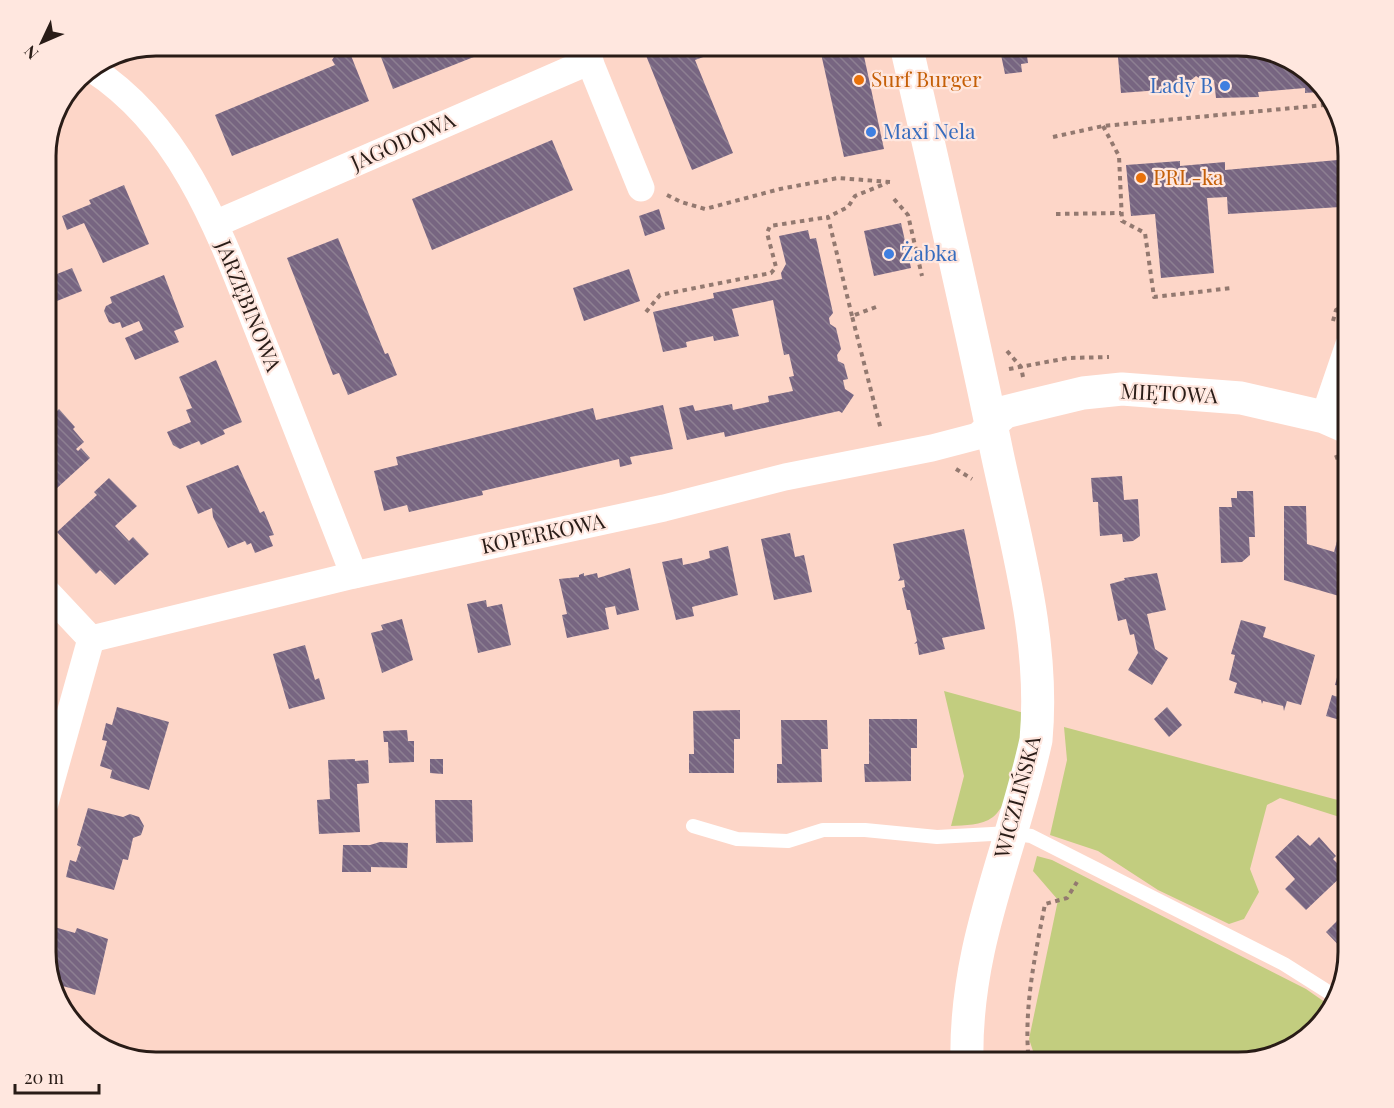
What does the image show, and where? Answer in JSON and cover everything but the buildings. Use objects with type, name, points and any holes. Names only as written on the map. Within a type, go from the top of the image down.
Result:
[{"type":"street","name":"JAGODOWA","points":[[215,224],[579,56]]},
{"type":"street","points":[[587,56],[641,188]]},
{"type":"street","name":"WICZLIŃSKA","points":[[908,56],[992,424],[1035,642],[1039,708],[1030,766],[979,942],[970,994],[967,1052]]},
{"type":"street","name":"JARZĘBINOWA","points":[[98,74],[128,96],[167,141],[215,224],[354,575]]},
{"type":"street","name":"MIĘTOWA","points":[[992,424],[1005,412],[1083,393],[1122,389],[1241,398],[1337,422]]},
{"type":"street","name":"KOPERKOWA","points":[[91,639],[354,575],[664,508],[785,477],[932,448],[978,436],[992,424]]},
{"type":"street","points":[[56,602],[91,639],[56,764]]},
{"type":"lane","points":[[693,826],[737,839],[788,841],[823,830],[865,830],[937,837],[1010,833],[1031,836],[1204,926],[1284,964],[1330,993]]},
{"type":"path","points":[[1053,137],[1103,126],[1325,105]]},
{"type":"path","points":[[1103,126],[1119,156],[1122,221],[1145,233],[1154,297],[1232,288]]},
{"type":"path","points":[[641,188],[656,188],[681,202],[705,209],[780,189],[838,178],[891,182],[855,195],[848,207],[828,216],[770,226],[767,233],[776,267],[771,273],[660,295],[646,312]]},
{"type":"path","points":[[894,199],[908,215],[922,276]]},
{"type":"path","points":[[1056,214],[1121,213]]},
{"type":"path","points":[[828,216],[880,428]]},
{"type":"path","points":[[852,316],[876,308]]},
{"type":"path","points":[[957,470],[973,480]]},
{"type":"path","points":[[1028,1052],[1026,1034],[1032,971],[1045,903],[1067,898],[1086,863]]},
{"type":"green space","points":[[944,691],[1024,713],[1015,769],[1006,798],[993,817],[978,824],[951,826],[964,776]]},
{"type":"green space","points":[[1064,727],[1338,800],[1338,816],[1280,798],[1267,805],[1250,869],[1259,892],[1244,919],[1229,924],[1158,890],[1098,851],[1050,835],[1067,760]]},
{"type":"green space","points":[[1037,856],[1052,860],[1306,989],[1325,1002],[1314,1019],[1294,1036],[1258,1051],[1033,1052],[1029,1039],[1058,900],[1033,871]]},
{"type":"place","name":"Surf Burger","points":[[859,80]]},
{"type":"place","name":"Lady B","points":[[1225,86]]},
{"type":"place","name":"Maxi Nela","points":[[871,132]]},
{"type":"place","name":"PRL-ka","points":[[1141,178]]},
{"type":"place","name":"Żabka","points":[[889,254]]}]
